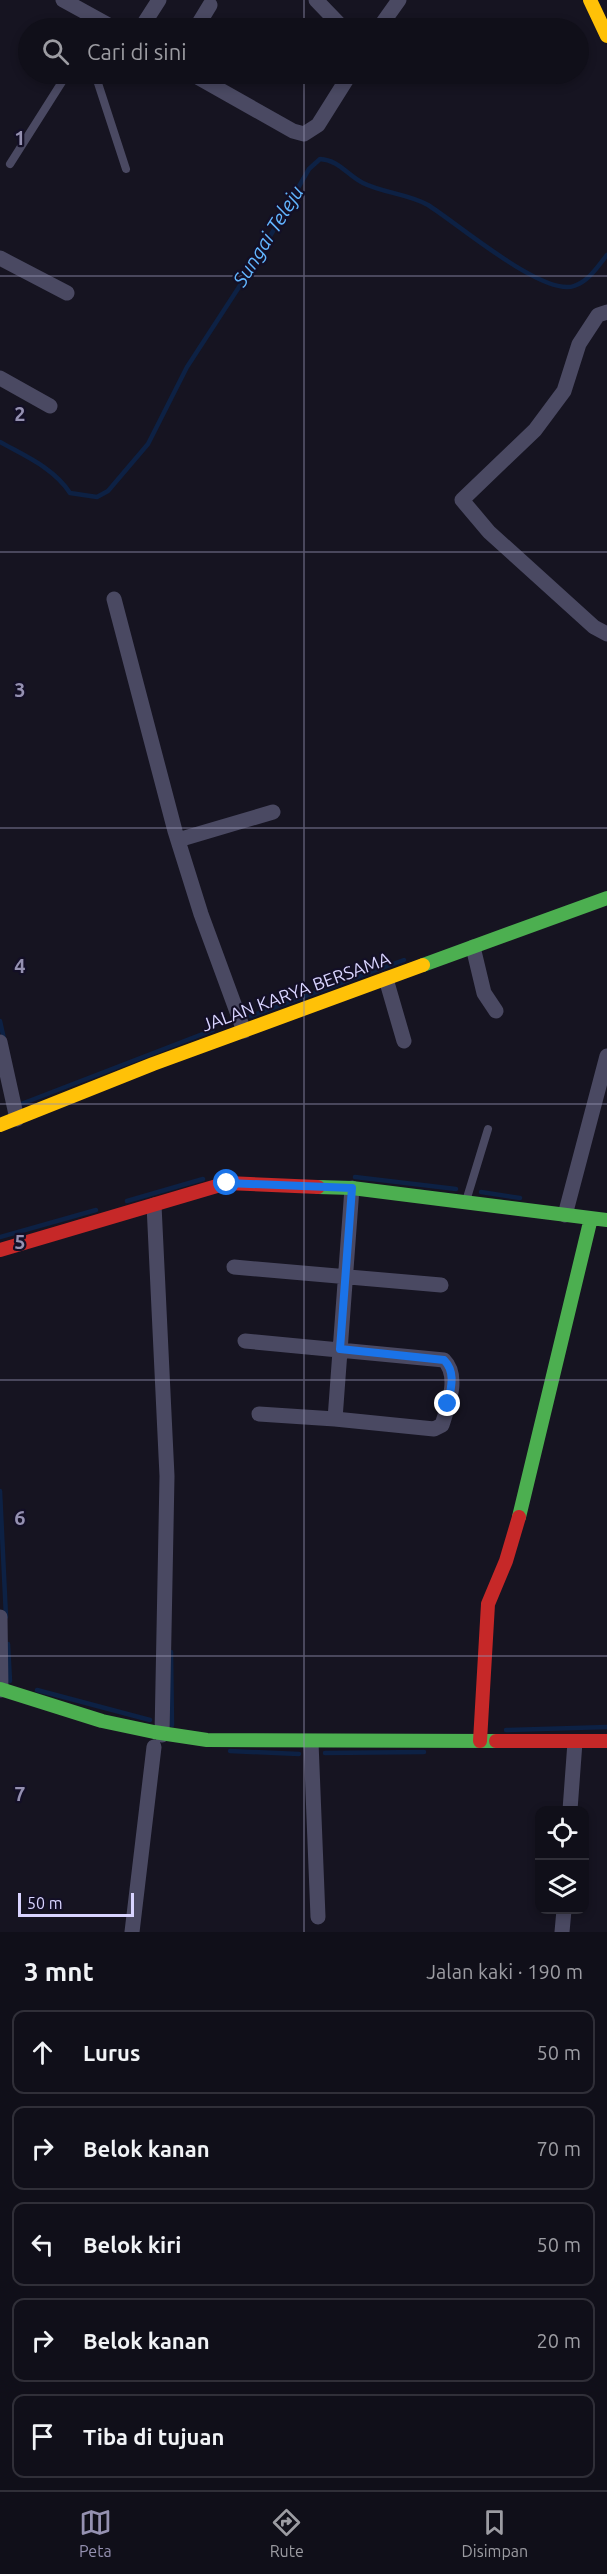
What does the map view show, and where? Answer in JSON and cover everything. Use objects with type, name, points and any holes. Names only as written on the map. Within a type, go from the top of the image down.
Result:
[{"type":"street","points":[[63,0],[88,18]]},
{"type":"street","points":[[147,18],[159,0]]},
{"type":"street","points":[[316,0],[333,18]]},
{"type":"street","points":[[386,18],[399,0]]},
{"type":"street","points":[[590,0],[607,36]]},
{"type":"street","points":[[202,18],[210,5]]},
{"type":"street","points":[[210,84],[293,131],[304,134],[318,125],[344,84]]},
{"type":"street","points":[[0,258],[67,293]]},
{"type":"street","points":[[607,312],[598,315],[579,344],[564,391],[534,430],[462,500],[489,532],[594,627],[607,634]]},
{"type":"street","points":[[0,378],[50,405]]},
{"type":"street","points":[[114,599],[178,840],[201,914],[244,1031]]},
{"type":"street","points":[[178,840],[273,812]]},
{"type":"street","name":"JALAN KARYA BERSAMA","points":[[0,1125],[244,1031],[607,898]]},
{"type":"street","points":[[473,947],[484,993],[496,1011]]},
{"type":"street","points":[[386,979],[404,1041]]},
{"type":"street","points":[[0,1042],[17,1119]]},
{"type":"street","points":[[565,1215],[607,1056]]},
{"type":"street","points":[[0,1250],[227,1183],[352,1188],[607,1220]]},
{"type":"street","points":[[335,1419],[352,1188]]},
{"type":"street","points":[[132,1932],[158,1741],[167,1476],[154,1205]]},
{"type":"street","points":[[480,1741],[488,1604],[506,1561],[524,1501],[591,1218]]},
{"type":"street","points":[[234,1267],[441,1285]]},
{"type":"street","points":[[245,1341],[444,1360],[450,1366],[452,1377],[442,1425],[434,1429],[259,1414]]},
{"type":"street","points":[[0,1617],[1,1689],[158,1741],[607,1741]]},
{"type":"street","points":[[311,1742],[318,1917]]},
{"type":"street","points":[[570,1806],[575,1742]]},
{"type":"street","points":[[562,1932],[564,1914]]},
{"type":"lane","points":[[10,164],[61,84]]},
{"type":"lane","points":[[98,84],[126,169]]},
{"type":"lane","points":[[465,1202],[488,1129]]},
{"type":"waterway","name":"Sungai Teleju","points":[[0,442],[56,476],[70,493],[97,497],[108,491],[148,444],[187,367],[254,264],[309,169],[320,159],[332,162],[357,180],[371,186],[413,198],[428,205],[500,256],[542,281],[560,286],[574,286],[589,277],[607,255]]},
{"type":"waterway","points":[[251,1016],[404,960]]},
{"type":"waterway","points":[[0,1021],[4,1039]]},
{"type":"waterway","points":[[16,1106],[213,1030]]},
{"type":"waterway","points":[[355,1177],[456,1189]]},
{"type":"waterway","points":[[127,1201],[203,1179]]},
{"type":"waterway","points":[[481,1192],[520,1198]]},
{"type":"waterway","points":[[0,1237],[96,1210]]},
{"type":"waterway","points":[[0,1491],[6,1617]]},
{"type":"waterway","points":[[8,1644],[10,1681]]},
{"type":"waterway","points":[[171,1652],[172,1725]]},
{"type":"waterway","points":[[37,1690],[150,1720]]},
{"type":"waterway","points":[[506,1730],[607,1727]]},
{"type":"waterway","points":[[230,1751],[299,1754]]},
{"type":"waterway","points":[[325,1753],[424,1752]]},
{"type":"traffic: fast","points":[[423,965],[607,898]]},
{"type":"traffic: fast","points":[[318,1187],[352,1188],[607,1220]]},
{"type":"traffic: fast","points":[[519,1517],[591,1218]]},
{"type":"traffic: fast","points":[[0,1689],[102,1721],[207,1740],[496,1741]]},
{"type":"traffic: slow","points":[[590,0],[607,36]]},
{"type":"traffic: slow","points":[[0,1125],[153,1064],[423,965]]},
{"type":"traffic: jam","points":[[0,1250],[227,1183],[318,1187]]},
{"type":"traffic: jam","points":[[480,1741],[488,1604],[506,1561],[519,1517]]},
{"type":"traffic: jam","points":[[496,1741],[607,1741]]},
{"type":"route","points":[[227,1183],[352,1188],[340,1349],[444,1360],[450,1366],[452,1377],[448,1404]]}]
